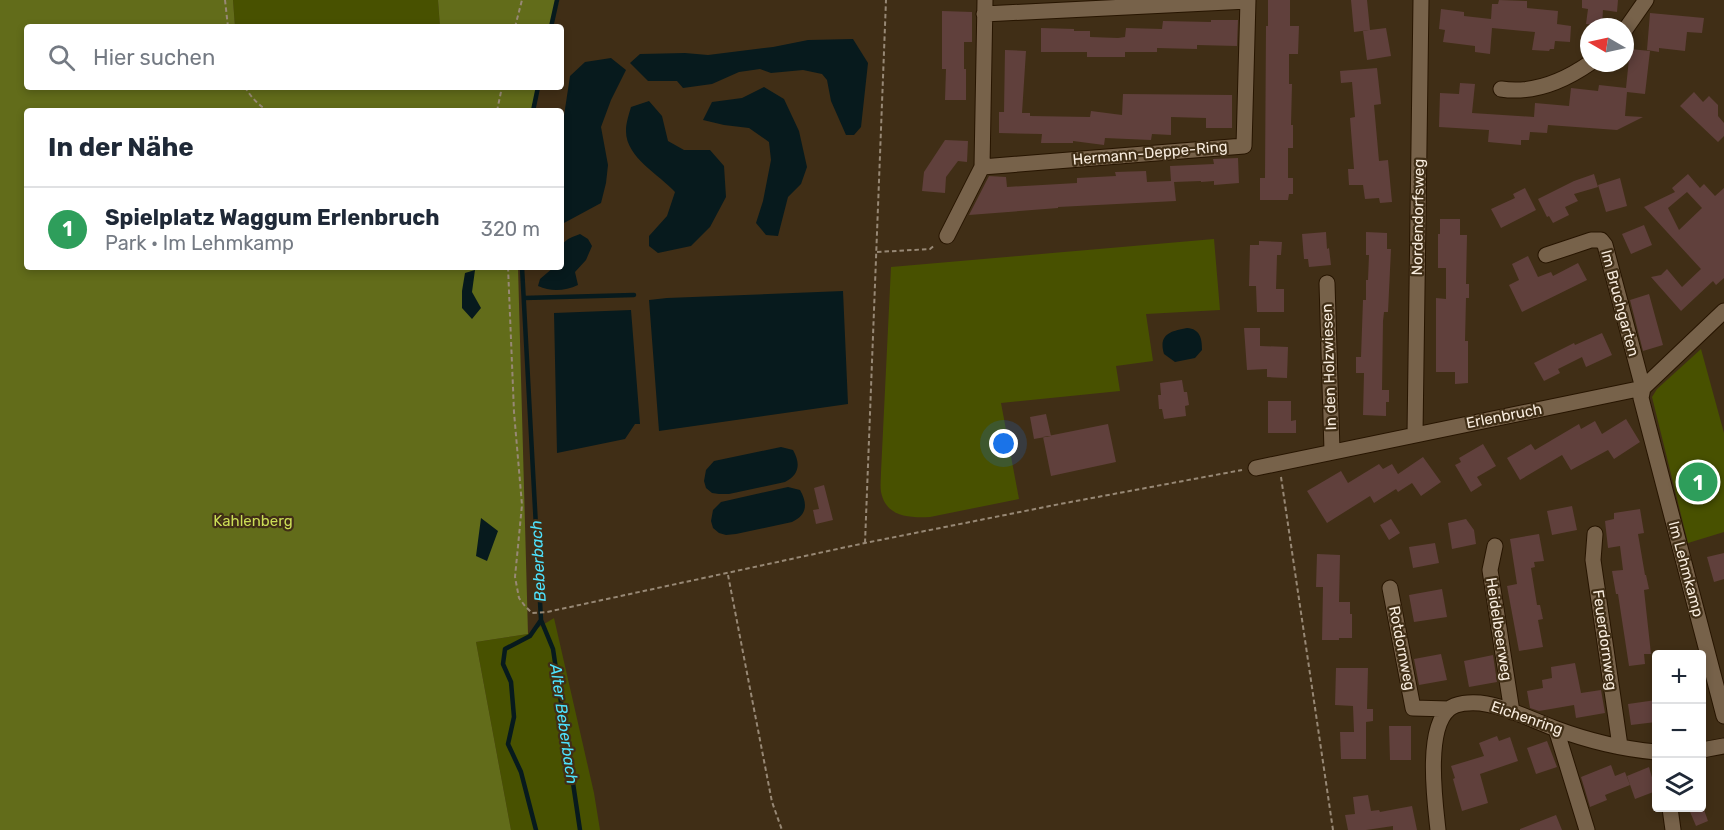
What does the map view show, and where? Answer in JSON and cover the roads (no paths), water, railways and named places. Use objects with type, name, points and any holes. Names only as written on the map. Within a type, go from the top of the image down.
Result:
[{"type":"street","name":"Hermann-Deppe-Ring","points":[[947,236],[982,167],[984,7],[1248,0],[1244,146],[982,167]]},
{"type":"street","name":"Nordendorfsweg","points":[[1415,434],[1420,0]]},
{"type":"street","points":[[1633,18],[1646,0]]},
{"type":"street","points":[[1501,89],[1517,91],[1548,85],[1580,70]]},
{"type":"street","name":"Im Bruchgarten","points":[[1546,255],[1591,240],[1601,240],[1605,245],[1643,388]]},
{"type":"street","name":"In den Holzwiesen","points":[[1327,283],[1332,452]]},
{"type":"street","points":[[1643,388],[1724,311]]},
{"type":"street","name":"Erlenbruch","points":[[1256,468],[1643,388]]},
{"type":"street","name":"Im Lehmkamp","points":[[1643,388],[1641,398],[1724,716]]},
{"type":"street","name":"Feuerdornweg","points":[[1595,534],[1593,560],[1620,746]]},
{"type":"street","name":"Heidelbeerweg","points":[[1495,546],[1490,570],[1512,712]]},
{"type":"street","name":"Rotdornweg","points":[[1390,588],[1413,708],[1449,709]]},
{"type":"street","name":"Eichenring","points":[[1449,709],[1458,705],[1480,703],[1512,712],[1556,729],[1620,746],[1652,751]]},
{"type":"street","points":[[1438,830],[1432,773],[1434,750],[1439,728],[1449,709]]},
{"type":"street","points":[[1556,729],[1587,830]]},
{"type":"street","points":[[1706,749],[1724,746]]},
{"type":"street","points":[[1671,812],[1673,830]]},
{"type":"waterway","name":"Beberbach","points":[[552,24],[557,0]]},
{"type":"waterway","name":"Beberbach","points":[[534,108],[537,90]]},
{"type":"waterway","name":"Beberbach","points":[[522,270],[541,620],[530,636],[505,649],[503,664],[511,682],[514,717],[508,744],[521,772],[536,830]]},
{"type":"waterway","points":[[524,298],[634,295]]},
{"type":"waterway","name":"Alter Beberbach","points":[[541,620],[553,649],[580,830]]},
{"type":"place","name":"Spielplatz Waggum Erlenbruch","points":[[1698,482]]},
{"type":"park label","name":"Kahlenberg","points":[[253,521]]}]
